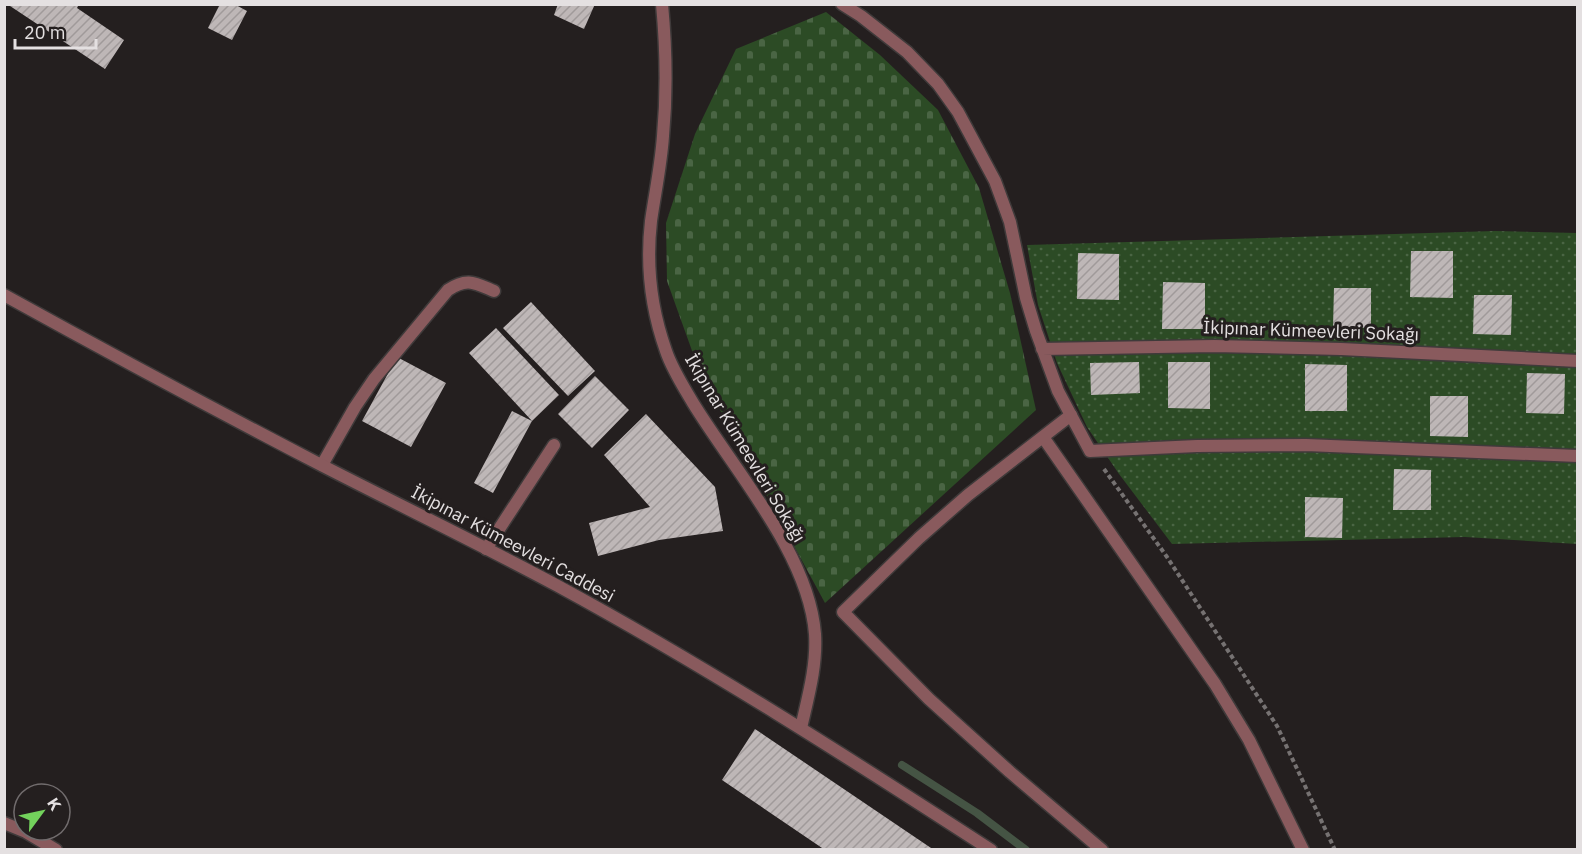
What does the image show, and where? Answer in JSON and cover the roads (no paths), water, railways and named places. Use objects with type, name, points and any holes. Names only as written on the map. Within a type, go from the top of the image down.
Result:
[{"type":"street","name":"İkipınar Kümeevleri Sokağı","points":[[662,4],[665,73],[663,135],[651,222],[650,291],[666,353],[682,384],[766,514],[799,574],[815,633],[814,669],[801,728]]},
{"type":"street","points":[[842,4],[907,52],[938,84],[958,112],[995,182],[1010,222],[1026,298],[1042,349],[1058,392],[1090,451],[1197,446],[1306,445],[1578,456]]},
{"type":"street","points":[[322,465],[374,379],[448,290],[460,282],[474,282],[494,291]]},
{"type":"street","name":"İkipınar Kümeevleri Caddesi","points":[[4,295],[121,359],[556,585],[630,626],[801,728],[991,849]]},
{"type":"street","name":"İkipınar Kümeevleri Sokağı","points":[[1042,349],[1215,346],[1352,349],[1578,361]]},
{"type":"street","points":[[1071,416],[952,509],[843,612],[929,699],[1010,772],[1102,849]]},
{"type":"street","points":[[1043,437],[1215,684],[1249,740],[1302,849]]},
{"type":"street","points":[[486,549],[554,445]]},
{"type":"street","points":[[4,823],[56,849]]},
{"type":"waterway","points":[[902,765],[977,813],[1026,850]]}]
